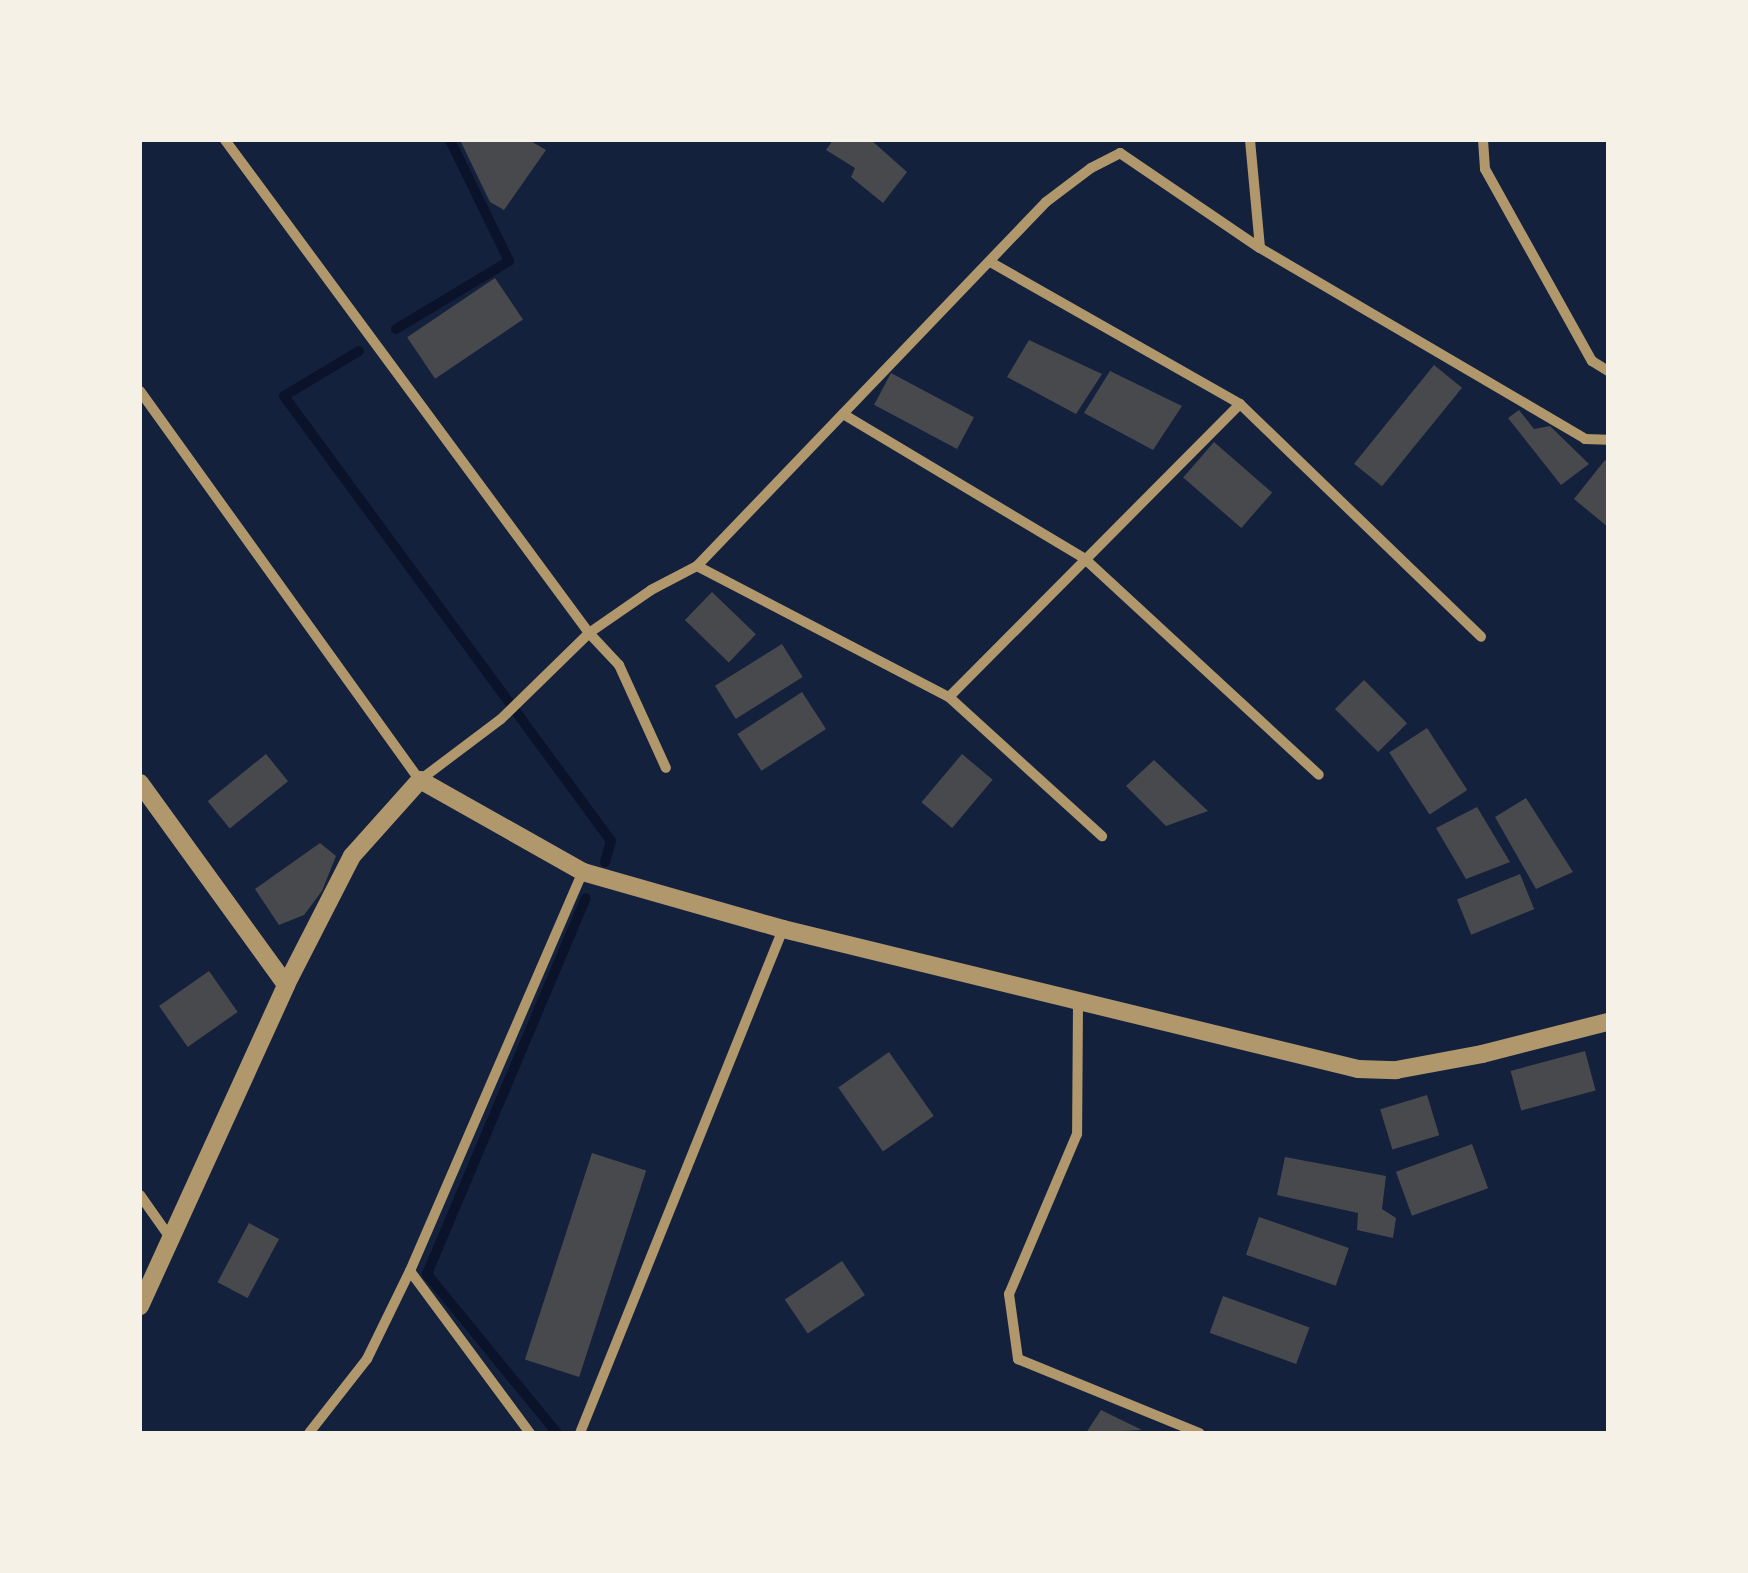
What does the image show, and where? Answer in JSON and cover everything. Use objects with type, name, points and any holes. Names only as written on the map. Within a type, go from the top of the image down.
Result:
[{"type":"street","points":[[224,140],[589,633],[619,665],[666,768]]},
{"type":"street","points":[[1250,140],[1260,248]]},
{"type":"street","points":[[1483,140],[1485,169],[1592,361],[1608,372]]},
{"type":"street","points":[[140,1306],[286,985],[352,856],[420,780],[501,720],[589,633],[651,590],[697,566],[904,347],[992,263],[1046,202],[1090,168],[1120,152],[1260,248],[1585,439],[1608,440]]},
{"type":"street","points":[[992,263],[1240,404],[1480,637]]},
{"type":"street","points":[[140,390],[420,780],[583,872],[784,929],[1078,1004],[1377,1070],[1482,1054],[1608,1022]]},
{"type":"street","points":[[949,697],[1240,404]]},
{"type":"street","points":[[843,414],[1085,560],[1319,776]]},
{"type":"street","points":[[697,566],[949,697],[1102,836]]},
{"type":"street","points":[[140,783],[286,985]]},
{"type":"street","points":[[309,1433],[367,1359],[410,1272],[583,872]]},
{"type":"street","points":[[580,1433],[784,929]]},
{"type":"street","points":[[1078,1004],[1076,1134],[1010,1294],[1018,1360],[1199,1433]]},
{"type":"street","points":[[140,1195],[171,1239]]},
{"type":"street","points":[[410,1272],[530,1433]]},
{"type":"building","points":[[460,140],[529,140],[546,150],[504,210],[490,202]]},
{"type":"building","points":[[833,140],[871,140],[907,172],[883,203],[851,177],[855,168],[826,150]]},
{"type":"building","points":[[495,278],[523,319],[435,379],[407,337]]},
{"type":"building","points":[[1029,340],[1102,374],[1076,414],[1007,377]]},
{"type":"building","points":[[1434,365],[1462,388],[1382,486],[1354,464]]},
{"type":"building","points":[[1110,371],[1182,406],[1153,450],[1084,413]]},
{"type":"building","points":[[891,373],[974,417],[957,449],[874,405]]},
{"type":"building","points":[[1519,410],[1534,429],[1550,426],[1589,464],[1561,485],[1508,418]]},
{"type":"building","points":[[1214,442],[1272,493],[1241,528],[1183,477]]},
{"type":"building","points":[[1605,460],[1608,463],[1608,527],[1574,499]]},
{"type":"building","points":[[712,592],[756,634],[729,662],[685,620]]},
{"type":"building","points":[[782,644],[803,677],[736,719],[715,686]]},
{"type":"building","points":[[1364,680],[1407,723],[1378,752],[1335,709]]},
{"type":"building","points":[[802,692],[826,729],[761,771],[737,734]]},
{"type":"building","points":[[1427,728],[1467,790],[1430,815],[1389,753]]},
{"type":"building","points":[[266,754],[288,781],[230,828],[208,801]]},
{"type":"building","points":[[962,754],[993,780],[952,828],[922,802]]},
{"type":"building","points":[[1154,760],[1208,811],[1166,826],[1126,786]]},
{"type":"building","points":[[1526,798],[1573,872],[1536,889],[1495,817]]},
{"type":"building","points":[[1477,807],[1510,862],[1466,879],[1436,828]]},
{"type":"building","points":[[320,843],[336,856],[322,891],[304,915],[279,925],[255,889]]},
{"type":"building","points":[[1520,874],[1534,909],[1471,935],[1457,899]]},
{"type":"building","points":[[209,971],[238,1012],[188,1047],[159,1006]]},
{"type":"building","points":[[1585,1051],[1596,1091],[1521,1111],[1511,1071]]},
{"type":"building","points":[[889,1052],[934,1116],[883,1151],[838,1088]]},
{"type":"building","points":[[1427,1095],[1439,1135],[1392,1149],[1380,1109]]},
{"type":"building","points":[[1472,1144],[1488,1188],[1412,1216],[1396,1172]]},
{"type":"building","points":[[592,1153],[646,1171],[579,1377],[525,1359]]},
{"type":"building","points":[[1285,1157],[1386,1176],[1382,1209],[1396,1218],[1393,1238],[1357,1230],[1358,1213],[1277,1195]]},
{"type":"building","points":[[1259,1217],[1349,1248],[1336,1286],[1246,1255]]},
{"type":"building","points":[[249,1223],[279,1239],[248,1298],[218,1282]]},
{"type":"building","points":[[842,1261],[865,1295],[808,1334],[785,1300]]},
{"type":"building","points":[[1223,1296],[1309,1327],[1296,1364],[1210,1333]]},
{"type":"building","points":[[1101,1410],[1142,1430],[1086,1433]]},
{"type":"waterway","points":[[396,329],[509,261],[450,140]]},
{"type":"waterway","points":[[359,351],[284,396],[611,841],[605,862]]},
{"type":"waterway","points":[[557,1433],[427,1274],[586,898]]}]
